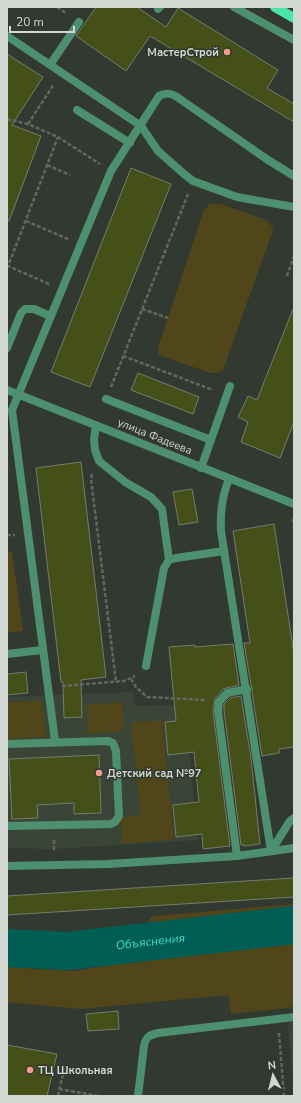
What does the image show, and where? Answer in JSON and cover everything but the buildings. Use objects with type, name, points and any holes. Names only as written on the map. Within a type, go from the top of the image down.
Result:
[{"type":"main road","points":[[275,7],[294,18]]},
{"type":"street","points":[[234,7],[294,40]]},
{"type":"street","points":[[50,65],[79,22]]},
{"type":"street","points":[[7,36],[141,126],[158,151],[179,171],[193,181],[237,197],[294,207]]},
{"type":"street","points":[[55,741],[12,420],[12,410],[17,394],[111,171],[159,96],[163,93],[169,93],[178,97],[268,160],[294,176]]},
{"type":"street","points":[[77,110],[130,143]]},
{"type":"street","points":[[7,348],[22,311],[28,308],[34,309],[50,316]]},
{"type":"street","points":[[201,468],[230,386]]},
{"type":"street","name":"улица Фадеева","points":[[7,390],[294,504]]},
{"type":"street","points":[[106,399],[211,440]]},
{"type":"street","points":[[96,426],[94,439],[96,456],[99,461],[125,482],[151,496],[162,509],[169,560],[164,568],[160,582],[146,666]]},
{"type":"street","points":[[229,479],[223,495],[220,518],[271,851]]},
{"type":"street","points":[[169,560],[224,551]]},
{"type":"street","points":[[7,654],[42,650]]},
{"type":"street","points":[[237,856],[218,711],[219,702],[227,693],[247,689]]},
{"type":"street","points":[[7,744],[108,740],[113,744],[116,751],[119,816],[115,822],[111,824],[7,826]]},
{"type":"street","points":[[271,851],[290,821],[294,818]]},
{"type":"street","points":[[7,866],[108,864],[237,856],[294,848]]},
{"type":"street","points":[[138,1096],[144,1046],[146,1038],[149,1035],[294,1017]]},
{"type":"path","points":[[28,124],[61,73]]},
{"type":"path","points":[[7,119],[28,124],[58,137],[111,171]]},
{"type":"path","points":[[58,137],[7,267],[61,290]]},
{"type":"path","points":[[47,165],[70,175]]},
{"type":"path","points":[[106,399],[193,181]]},
{"type":"path","points":[[26,221],[80,245]]},
{"type":"path","points":[[287,276],[294,256]]},
{"type":"path","points":[[142,309],[168,318]]},
{"type":"path","points":[[123,356],[226,396]]},
{"type":"path","points":[[96,456],[91,479],[116,682]]},
{"type":"path","points":[[47,687],[124,681],[131,678],[146,666]]},
{"type":"path","points":[[131,678],[136,687],[146,697],[167,697],[219,702]]},
{"type":"path","points":[[54,826],[55,866]]},
{"type":"path","points":[[277,1018],[284,1096]]},
{"type":"path","points":[[58,1096],[64,1065]]},
{"type":"path","points":[[59,1089],[99,1096]]},
{"type":"shaded area","points":[[210,204],[220,204],[264,219],[273,227],[223,370],[218,373],[211,373],[161,356],[158,353],[158,348],[204,210]]},
{"type":"shaded area","points":[[12,551],[23,631],[7,633],[7,552]]},
{"type":"shaded area","name":"Детский сад №97","points":[[133,692],[135,706],[185,705],[198,840],[54,849],[7,848],[7,697]]},
{"type":"shaded area","points":[[42,701],[46,737],[7,739],[7,702]]},
{"type":"shaded area","points":[[122,702],[124,731],[88,734],[86,705]]},
{"type":"shaded area","points":[[162,720],[174,839],[123,844],[120,818],[141,815],[131,723]]},
{"type":"shaded area","points":[[294,904],[294,911],[152,925],[149,921],[150,918],[155,916]]},
{"type":"shaded area","points":[[294,942],[294,1007],[231,1014],[228,995],[81,1009],[7,1002],[7,967],[72,971],[154,959]]},
{"type":"shaded area","points":[[294,1017],[294,1096],[288,1025]]},
{"type":"waterway","name":"Объяснения","points":[[7,948],[68,951],[294,925]]},
{"type":"place","name":"МастерСтрой","points":[[227,52]]},
{"type":"place","name":"Детский сад №97","points":[[99,773]]},
{"type":"place","name":"ТЦ Школьная","points":[[30,1070]]}]
